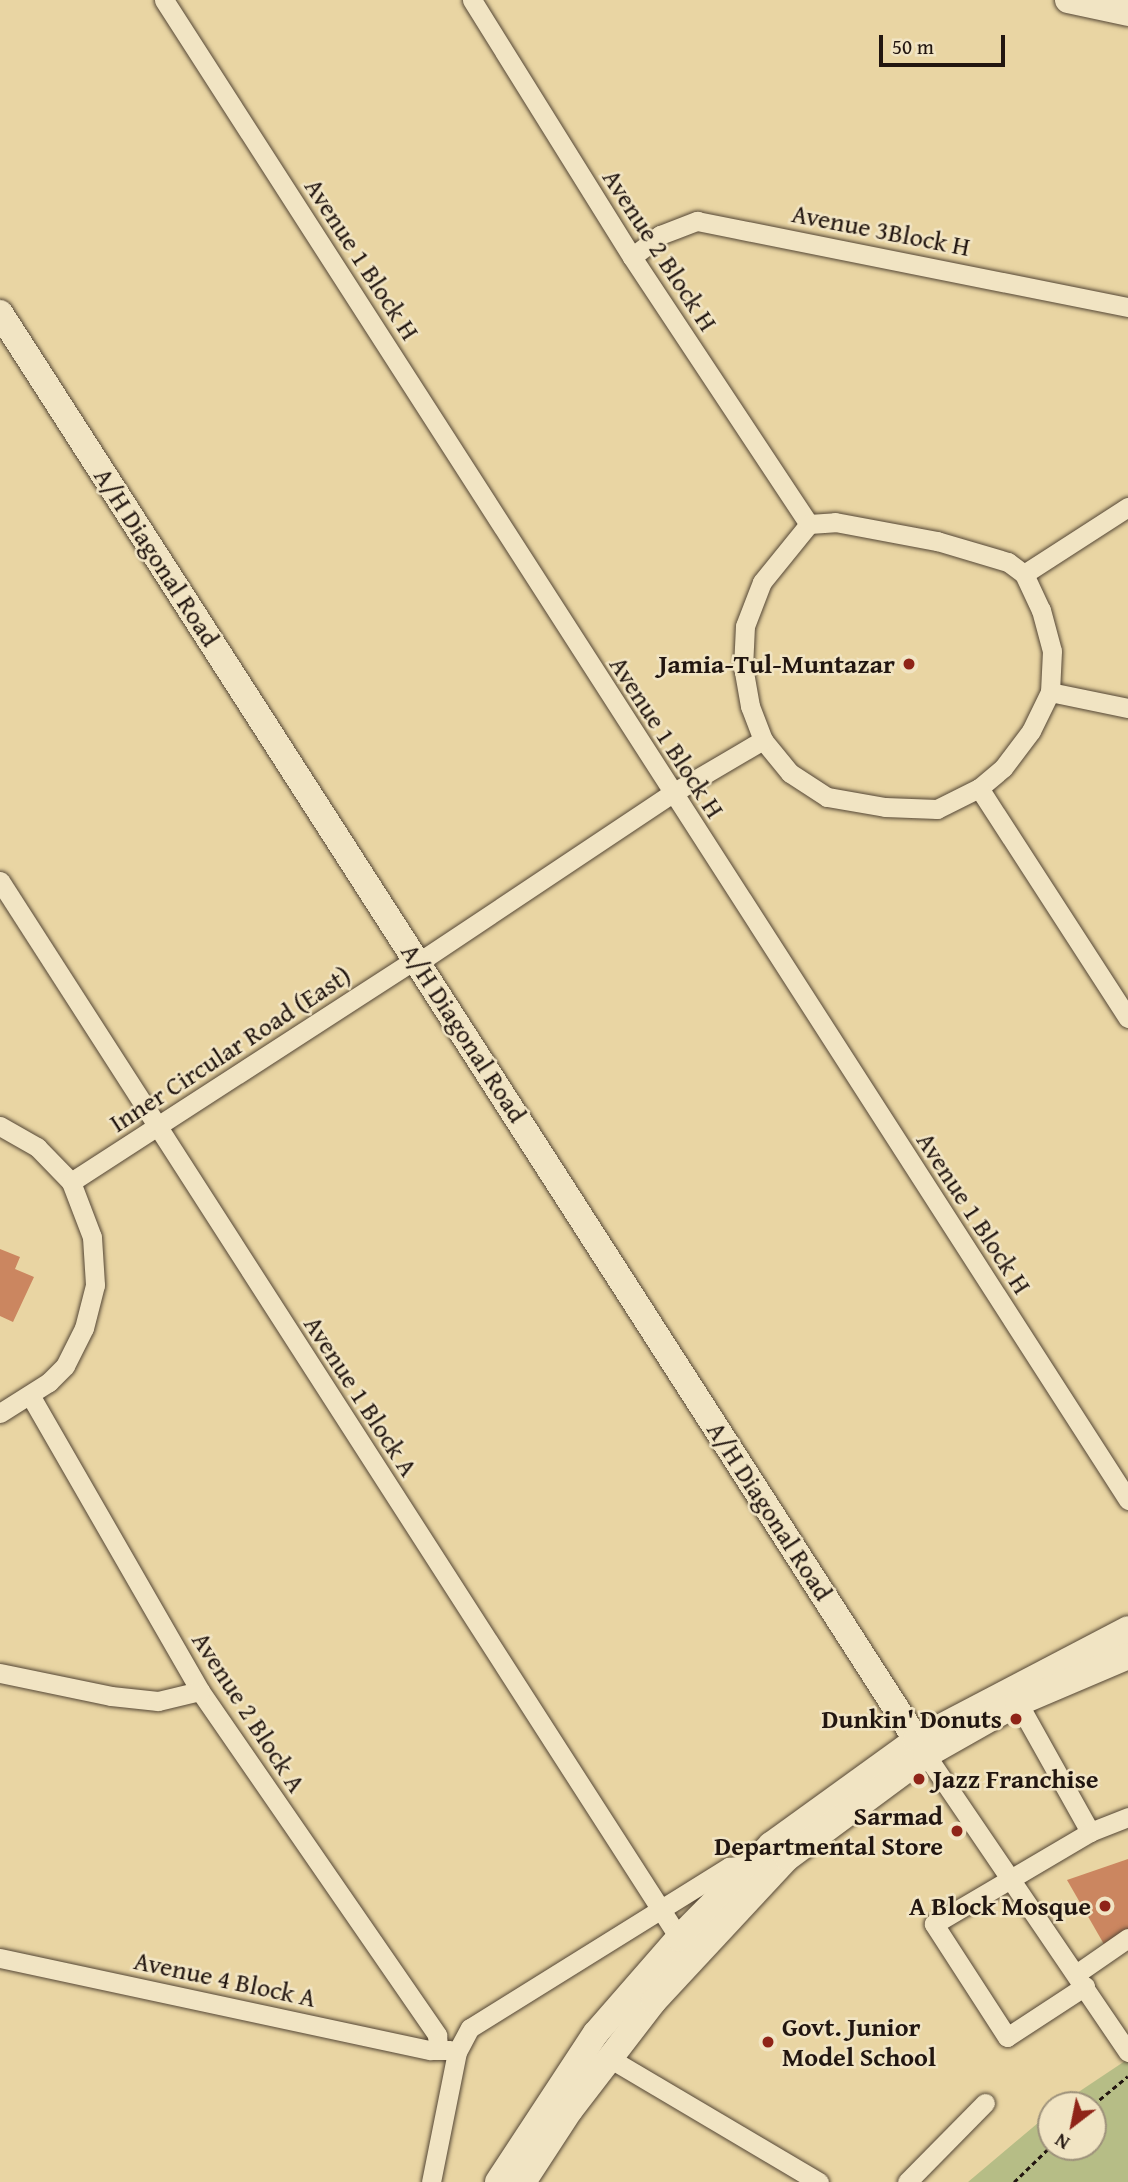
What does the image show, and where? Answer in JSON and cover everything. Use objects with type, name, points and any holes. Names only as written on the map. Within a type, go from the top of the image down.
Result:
[{"type":"street","name":"Avenue 1 Block H","points":[[164,0],[671,794],[1128,1500]]},
{"type":"street","name":"Avenue 2 Block H","points":[[472,0],[632,257],[809,524]]},
{"type":"street","points":[[1068,0],[1128,13]]},
{"type":"street","name":"Avenue 3Block H","points":[[632,257],[660,235],[697,221],[1128,307]]},
{"type":"street","name":"A/H Diagonal Road","points":[[0,313],[921,1747]]},
{"type":"street","points":[[1024,574],[1128,507]]},
{"type":"street","points":[[835,522],[937,541],[1008,562],[1024,574],[1041,610],[1052,651],[1050,692],[1031,731],[1003,768],[979,788],[937,809],[885,807],[827,797],[790,772],[763,740],[750,706],[743,668],[746,626],[762,582],[809,524],[835,522]]},
{"type":"street","points":[[1050,692],[1128,708]]},
{"type":"street","name":"Inner Circular Road (East)","points":[[71,1182],[159,1129],[671,794],[763,740]]},
{"type":"street","points":[[979,788],[1128,1018]]},
{"type":"street","name":"Avenue 1 Block A","points":[[0,881],[679,1938]]},
{"type":"street","points":[[0,1126],[37,1147],[71,1182],[92,1237],[92,1306],[65,1366],[30,1395],[0,1413]]},
{"type":"street","name":"Avenue 2 Block A","points":[[30,1395],[200,1690],[448,2049]]},
{"type":"street","points":[[523,2182],[609,2058],[753,1877],[806,1818],[921,1747],[1128,1629]]},
{"type":"street","points":[[921,1747],[1128,1656]]},
{"type":"street","points":[[0,1673],[111,1696],[158,1701],[200,1690]]},
{"type":"street","points":[[1018,1703],[1090,1832]]},
{"type":"street","points":[[921,1747],[1128,2052]]},
{"type":"street","points":[[1128,1817],[1090,1832],[933,1924],[1007,2037],[1080,1980],[1128,1938]]},
{"type":"street","points":[[431,2182],[448,2049],[470,2028],[729,1867],[753,1877]]},
{"type":"street","points":[[498,2182],[596,2033],[679,1938],[753,1877]]},
{"type":"street","name":"Avenue 4 Block A","points":[[0,1958],[430,2050],[448,2049]]},
{"type":"street","points":[[609,2058],[820,2182]]},
{"type":"street","points":[[907,2182],[985,2103]]},
{"type":"path","points":[[1107,2093],[1128,2076]]},
{"type":"path","points":[[1014,2182],[1037,2160]]},
{"type":"green space","points":[[1128,2059],[1128,2182],[968,2182],[1037,2124],[1037,2161],[1107,2161],[1107,2091],[1080,2091]]},
{"type":"building","points":[[0,1249],[20,1257],[15,1269],[34,1277],[13,1322],[0,1316]]},
{"type":"building","name":"A Block Mosque","points":[[1128,1859],[1128,1932],[1105,1946],[1067,1880]]},
{"type":"place","name":"Jamia-Tul-Muntazar","points":[[909,664]]},
{"type":"place","name":"Dunkin' Donuts","points":[[1016,1719]]},
{"type":"place","name":"Jazz Franchise","points":[[919,1779]]},
{"type":"place","name":"Sarmad Departmental Store","points":[[957,1831]]},
{"type":"place","name":"A Block Mosque","points":[[1105,1906]]},
{"type":"place","name":"Govt. Junior Model School","points":[[768,2042]]}]
